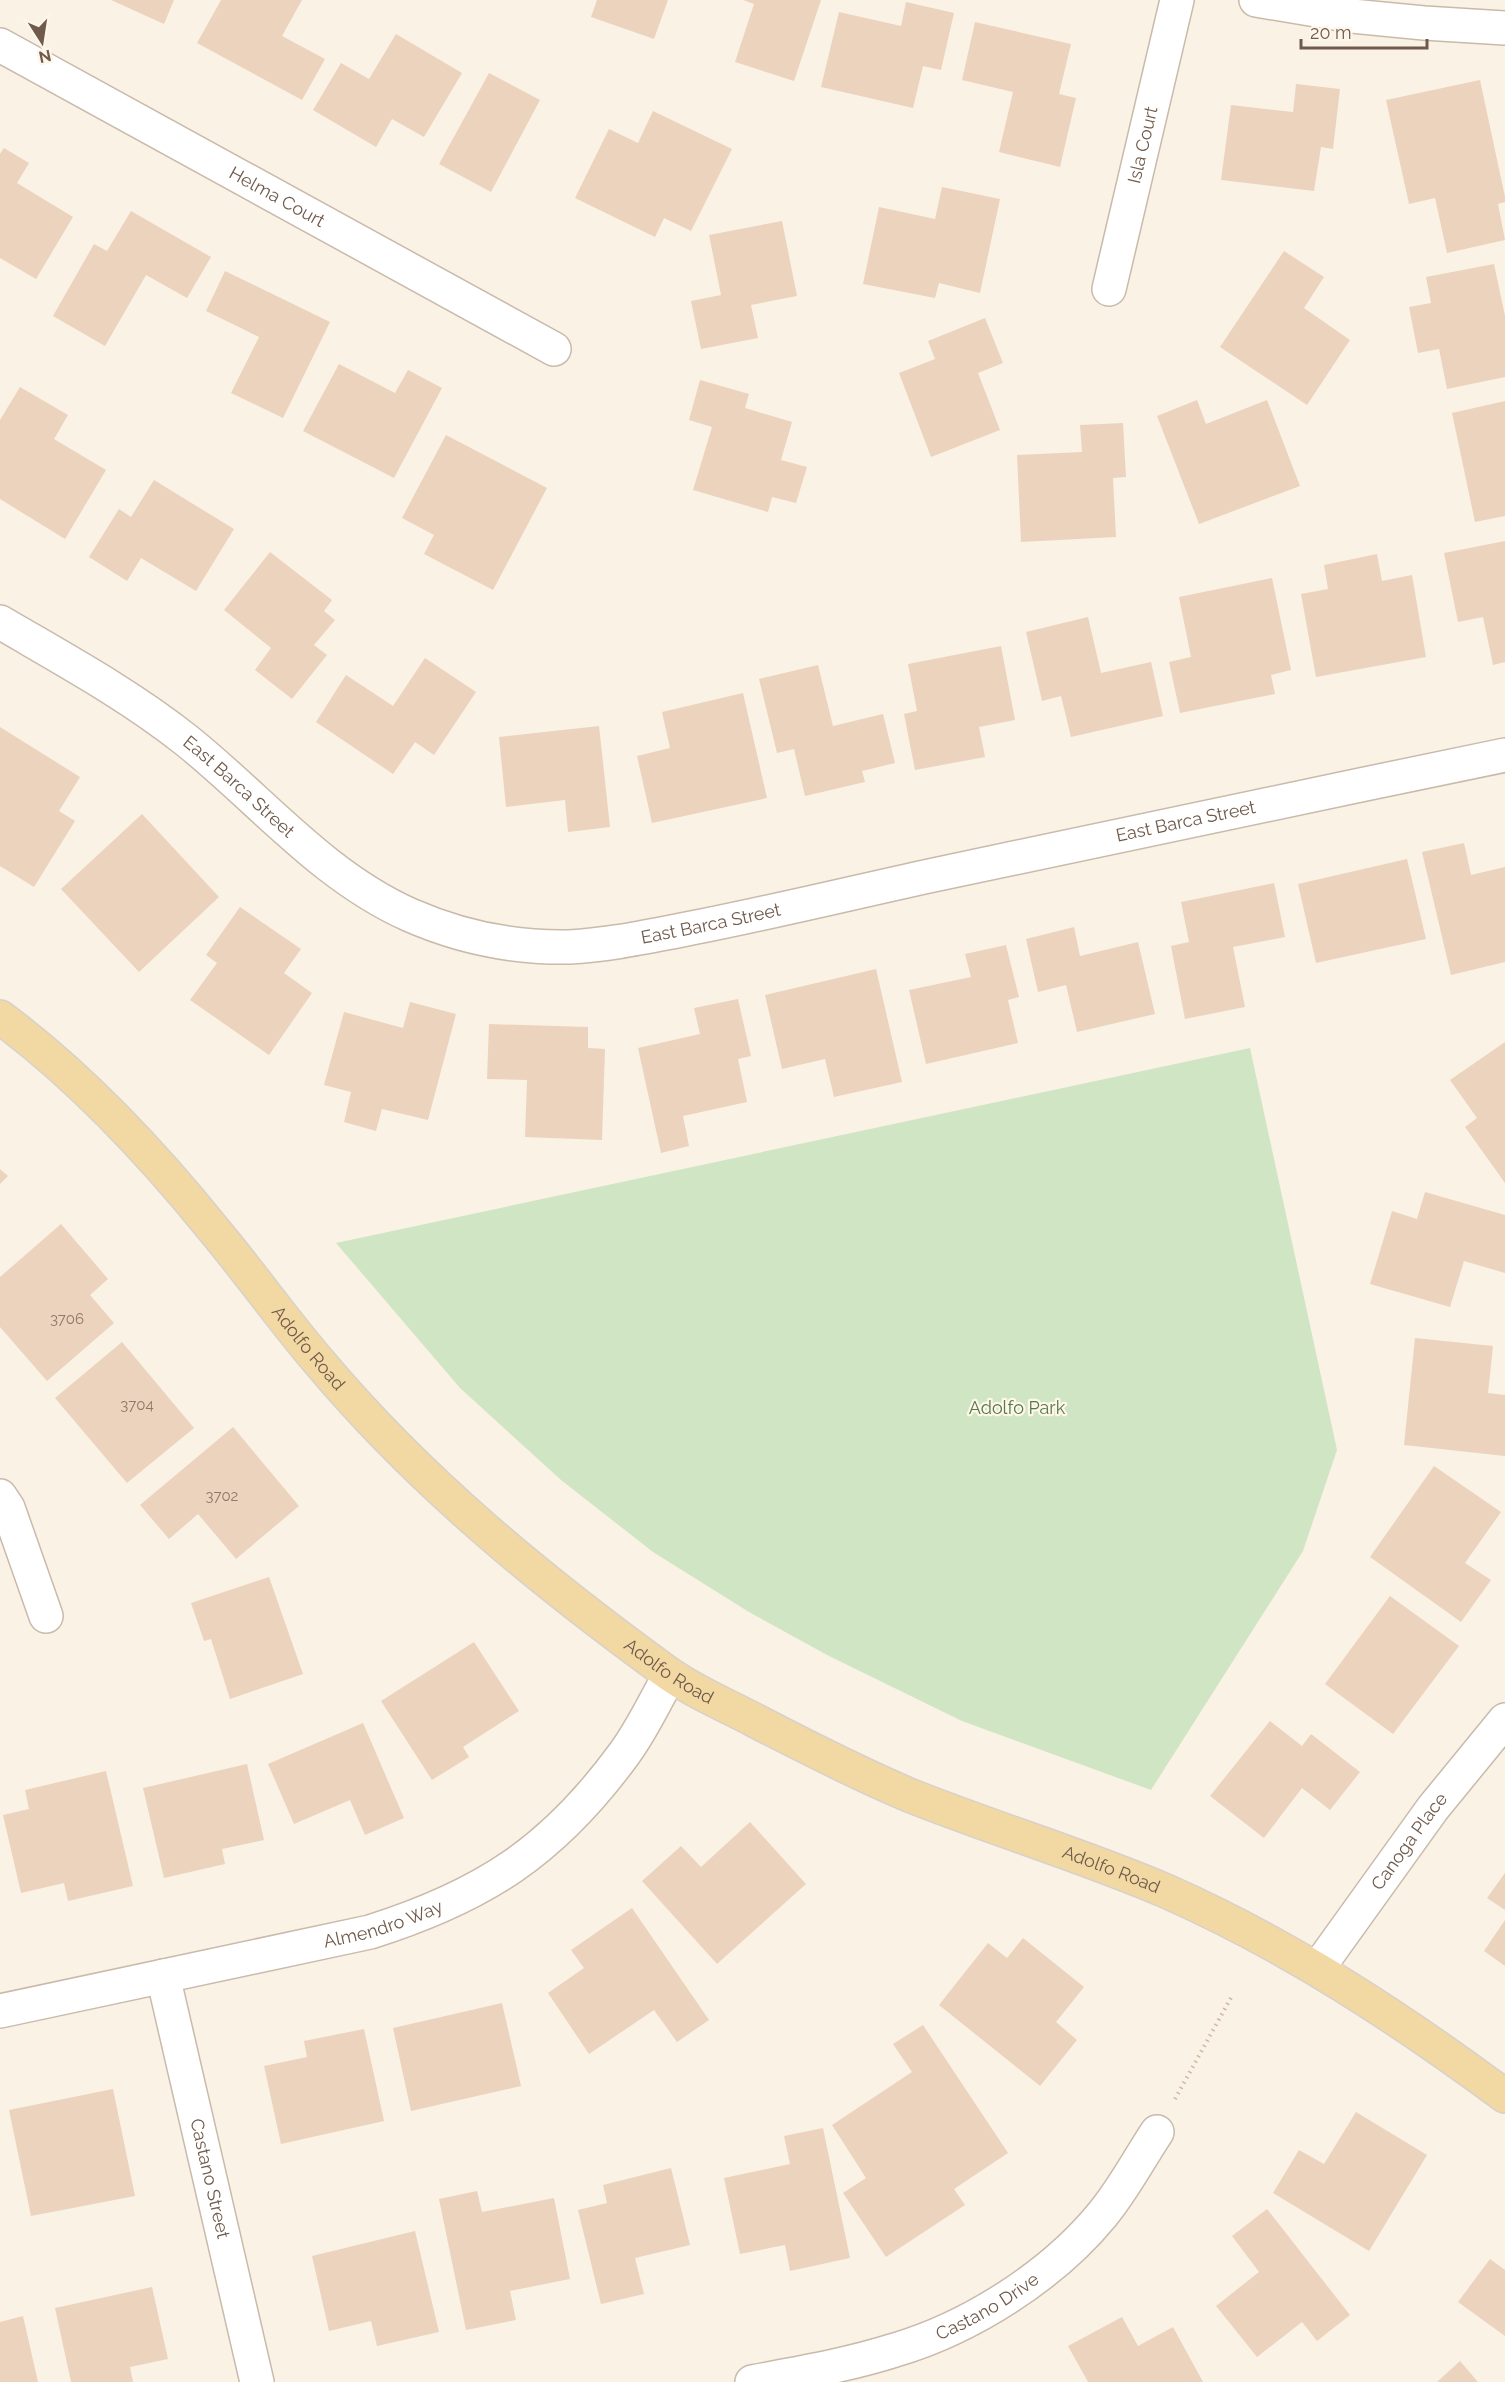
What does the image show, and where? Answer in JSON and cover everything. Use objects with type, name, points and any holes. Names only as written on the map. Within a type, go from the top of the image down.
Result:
[{"type":"main road","name":"Adolfo Road","points":[[0,1017],[78,1082],[147,1151],[213,1228],[320,1363],[381,1431],[448,1497],[519,1560],[670,1675],[812,1750],[908,1794],[1165,1891],[1255,1934],[1318,1968],[1452,2057],[1505,2096]]},
{"type":"street","name":"Isla Court","points":[[1109,290],[1177,0]]},
{"type":"street","points":[[1256,0],[1352,16],[1505,28]]},
{"type":"street","name":"Helma Court","points":[[0,45],[554,349]]},
{"type":"street","name":"East Barca Street","points":[[0,622],[134,701],[188,742],[329,866],[376,897],[410,915],[447,929],[485,939],[524,945],[564,947],[603,945],[724,922],[930,875],[1505,755]]},
{"type":"street","points":[[0,1496],[8,1508],[46,1616]]},
{"type":"street","name":"Almendro Way","points":[[0,2011],[370,1932],[417,1918],[457,1900],[523,1861],[554,1836],[587,1801],[625,1753],[670,1675]]},
{"type":"street","name":"Canoga Place","points":[[1318,1968],[1433,1809],[1505,1720]]},
{"type":"street","name":"Castano Street","points":[[164,1976],[257,2382]]},
{"type":"street","name":"Castano Drive","points":[[752,2382],[847,2363],[896,2350],[943,2332],[987,2309],[1029,2282],[1068,2250],[1096,2222],[1157,2132]]},
{"type":"path","points":[[1157,2132],[1233,1994]]},
{"type":"green space","name":"Adolfo Park","points":[[1250,1048],[1337,1450],[1303,1551],[1151,1790],[962,1721],[829,1656],[749,1612],[653,1552],[561,1480],[460,1388],[336,1243]]},
{"type":"building","points":[[111,0],[174,0],[164,24]]},
{"type":"building","points":[[221,0],[302,0],[282,36],[325,59],[302,100],[197,43]]},
{"type":"building","points":[[597,0],[668,0],[654,39],[591,17]]},
{"type":"building","points":[[743,0],[821,0],[794,81],[735,62],[754,4]]},
{"type":"building","points":[[906,2],[954,13],[941,70],[923,66],[913,108],[821,87],[839,12],[901,26]]},
{"type":"building","points":[[975,22],[1071,44],[1059,94],[1076,98],[1060,167],[999,152],[1013,92],[962,80]]},
{"type":"building","points":[[396,34],[462,73],[424,137],[392,119],[376,147],[313,110],[341,63],[369,79]]},
{"type":"building","points":[[489,73],[540,100],[491,192],[439,164]]},
{"type":"building","points":[[1480,80],[1505,197],[1505,202],[1498,204],[1505,240],[1447,253],[1435,198],[1409,204],[1386,100]]},
{"type":"building","points":[[1296,84],[1340,89],[1333,149],[1321,147],[1314,191],[1221,180],[1231,105],[1293,112]]},
{"type":"building","points":[[653,111],[732,149],[691,231],[664,218],[655,237],[575,198],[609,129],[638,143]]},
{"type":"building","points":[[4,148],[29,163],[17,183],[73,217],[36,279],[0,258],[0,154]]},
{"type":"building","points":[[942,187],[1000,199],[980,293],[939,283],[935,298],[863,284],[879,207],[935,219]]},
{"type":"building","points":[[131,211],[211,257],[187,298],[146,275],[105,346],[53,316],[94,244],[107,251]]},
{"type":"building","points":[[782,221],[797,296],[751,305],[758,338],[701,349],[691,301],[721,295],[709,235]]},
{"type":"building","points":[[1284,251],[1324,277],[1304,308],[1350,340],[1307,405],[1220,347]]},
{"type":"building","points":[[1494,264],[1505,316],[1505,377],[1447,389],[1439,349],[1418,353],[1409,307],[1431,303],[1426,277]]},
{"type":"building","points":[[225,271],[330,322],[283,418],[231,393],[259,337],[206,311]]},
{"type":"building","points":[[985,318],[1003,363],[978,373],[1000,430],[931,457],[899,373],[935,359],[928,341]]},
{"type":"building","points":[[339,364],[395,393],[408,370],[442,388],[394,478],[303,431]]},
{"type":"building","points":[[700,380],[749,394],[745,408],[792,422],[781,460],[807,467],[796,503],[772,497],[768,512],[693,490],[712,427],[689,420]]},
{"type":"building","points":[[20,387],[68,415],[54,439],[106,470],[65,539],[0,499],[0,420]]},
{"type":"building","points":[[1197,400],[1206,424],[1267,400],[1300,486],[1199,524],[1157,416]]},
{"type":"building","points":[[1505,401],[1505,516],[1475,522],[1452,413]]},
{"type":"building","points":[[1123,423],[1126,477],[1113,478],[1116,537],[1021,542],[1017,455],[1082,452],[1080,425]]},
{"type":"building","points":[[446,435],[547,488],[493,590],[424,554],[434,535],[402,518]]},
{"type":"building","points":[[154,480],[234,529],[196,591],[141,558],[127,581],[89,557],[119,509],[131,517]]},
{"type":"building","points":[[1505,541],[1505,662],[1493,665],[1483,617],[1458,622],[1444,553]]},
{"type":"building","points":[[270,552],[332,600],[324,611],[335,620],[314,645],[327,655],[292,699],[255,670],[271,648],[224,610]]},
{"type":"building","points":[[1377,554],[1382,581],[1412,575],[1426,657],[1316,677],[1301,594],[1328,589],[1324,565]]},
{"type":"building","points":[[1272,578],[1291,670],[1271,675],[1275,694],[1180,713],[1169,662],[1191,657],[1179,597]]},
{"type":"building","points":[[1088,617],[1101,673],[1151,662],[1163,716],[1071,737],[1061,696],[1042,701],[1026,632]]},
{"type":"building","points":[[1001,646],[1015,720],[979,727],[985,757],[915,770],[904,714],[917,711],[908,664]]},
{"type":"building","points":[[425,658],[476,692],[434,755],[415,742],[393,774],[316,722],[346,675],[393,706]]},
{"type":"building","points":[[818,665],[833,726],[883,714],[895,763],[862,771],[865,782],[805,796],[794,749],[777,753],[759,679]]},
{"type":"building","points":[[743,693],[767,798],[652,823],[637,756],[670,748],[662,712]]},
{"type":"building","points":[[599,726],[610,827],[568,832],[565,800],[506,807],[499,737]]},
{"type":"building","points":[[0,727],[80,777],[59,811],[75,821],[34,887],[0,866]]},
{"type":"building","points":[[142,814],[219,897],[139,972],[61,889]]},
{"type":"building","points":[[1464,843],[1471,875],[1505,867],[1505,962],[1451,975],[1422,852]]},
{"type":"building","points":[[1407,859],[1426,939],[1316,963],[1298,884]]},
{"type":"building","points":[[1274,883],[1285,937],[1233,947],[1245,1007],[1185,1019],[1171,946],[1189,942],[1181,902]]},
{"type":"building","points":[[240,907],[301,949],[284,973],[312,993],[269,1055],[190,1000],[217,963],[206,955]]},
{"type":"building","points":[[1074,927],[1080,956],[1138,942],[1155,1014],[1077,1032],[1066,985],[1038,992],[1026,939]]},
{"type":"building","points":[[1006,945],[1019,997],[1008,1000],[1018,1043],[926,1064],[909,990],[971,977],[965,954]]},
{"type":"building","points":[[876,969],[902,1082],[834,1097],[825,1059],[782,1069],[765,995]]},
{"type":"building","points":[[738,999],[751,1056],[738,1059],[747,1102],[683,1116],[689,1146],[661,1153],[638,1048],[700,1034],[694,1008]]},
{"type":"building","points":[[410,1002],[456,1014],[428,1120],[382,1109],[376,1131],[344,1122],[351,1092],[324,1085],[344,1012],[403,1028]]},
{"type":"building","points":[[489,1024],[588,1027],[588,1048],[605,1049],[602,1140],[525,1137],[527,1080],[487,1079]]},
{"type":"building","points":[[1505,1042],[1505,1183],[1465,1127],[1477,1118],[1450,1080]]},
{"type":"building","points":[[0,1169],[8,1176],[0,1184]]},
{"type":"building","points":[[1425,1192],[1505,1215],[1505,1273],[1464,1261],[1450,1307],[1370,1284],[1392,1211],[1417,1219]]},
{"type":"building","points":[[61,1224],[108,1279],[90,1295],[114,1323],[47,1381],[0,1327],[0,1277]]},
{"type":"building","points":[[1415,1338],[1493,1346],[1488,1393],[1505,1395],[1505,1456],[1404,1445]]},
{"type":"building","points":[[122,1342],[194,1428],[127,1483],[55,1398]]},
{"type":"building","points":[[233,1427],[299,1506],[236,1559],[198,1514],[169,1539],[140,1505]]},
{"type":"building","points":[[1434,1466],[1501,1512],[1465,1563],[1491,1580],[1461,1622],[1370,1557]]},
{"type":"building","points":[[269,1577],[303,1674],[230,1699],[211,1639],[204,1641],[191,1603]]},
{"type":"building","points":[[1390,1596],[1459,1646],[1393,1734],[1325,1684]]},
{"type":"building","points":[[474,1642],[519,1711],[463,1747],[469,1757],[432,1780],[381,1701]]},
{"type":"building","points":[[1270,1721],[1302,1746],[1311,1734],[1360,1772],[1330,1810],[1302,1788],[1264,1838],[1210,1796]]},
{"type":"building","points":[[363,1723],[404,1818],[365,1835],[350,1800],[294,1824],[268,1764]]},
{"type":"building","points":[[247,1764],[264,1840],[222,1849],[225,1864],[164,1878],[143,1788]]},
{"type":"building","points":[[106,1771],[133,1886],[68,1901],[64,1883],[21,1893],[3,1815],[29,1809],[25,1790]]},
{"type":"building","points":[[750,1822],[806,1884],[717,1964],[642,1881],[681,1846],[701,1867]]},
{"type":"building","points":[[1505,1873],[1505,1910],[1487,1898]]},
{"type":"building","points":[[632,1908],[709,2020],[677,2042],[654,2010],[589,2054],[548,1993],[584,1968],[571,1950]]},
{"type":"building","points":[[1505,1920],[1505,1966],[1484,1951]]},
{"type":"building","points":[[1023,1938],[1084,1987],[1056,2022],[1077,2040],[1040,2086],[939,2005],[988,1943],[1007,1958]]},
{"type":"building","points":[[502,2003],[521,2086],[411,2111],[393,2028]]},
{"type":"building","points":[[923,2025],[1008,2153],[954,2189],[965,2205],[886,2257],[843,2193],[866,2178],[832,2125],[912,2072],[893,2044]]},
{"type":"building","points":[[364,2029],[384,2121],[281,2144],[264,2066],[307,2057],[304,2041]]},
{"type":"building","points":[[113,2089],[135,2196],[31,2216],[9,2110]]},
{"type":"building","points":[[1356,2112],[1427,2155],[1369,2251],[1273,2193],[1299,2150],[1324,2164]]},
{"type":"building","points":[[823,2128],[850,2258],[790,2271],[785,2245],[740,2254],[724,2178],[790,2164],[784,2136]]},
{"type":"building","points":[[671,2168],[690,2245],[635,2258],[644,2294],[601,2304],[578,2210],[607,2203],[603,2185]]},
{"type":"building","points":[[477,2191],[482,2212],[554,2198],[570,2279],[510,2291],[516,2320],[466,2330],[439,2199]]},
{"type":"building","points":[[1267,2209],[1350,2315],[1317,2341],[1302,2322],[1257,2357],[1216,2306],[1259,2272],[1232,2236]]},
{"type":"building","points":[[415,2231],[439,2332],[377,2346],[371,2321],[329,2331],[312,2256]]},
{"type":"building","points":[[1490,2259],[1505,2270],[1505,2336],[1458,2302]]},
{"type":"building","points":[[152,2287],[168,2359],[130,2367],[133,2382],[71,2382],[55,2308]]},
{"type":"building","points":[[23,2316],[38,2382],[0,2382],[0,2322]]},
{"type":"building","points":[[1122,2317],[1138,2346],[1173,2327],[1203,2382],[1088,2382],[1068,2346]]},
{"type":"building","points":[[1460,2361],[1478,2382],[1437,2382]]}]
